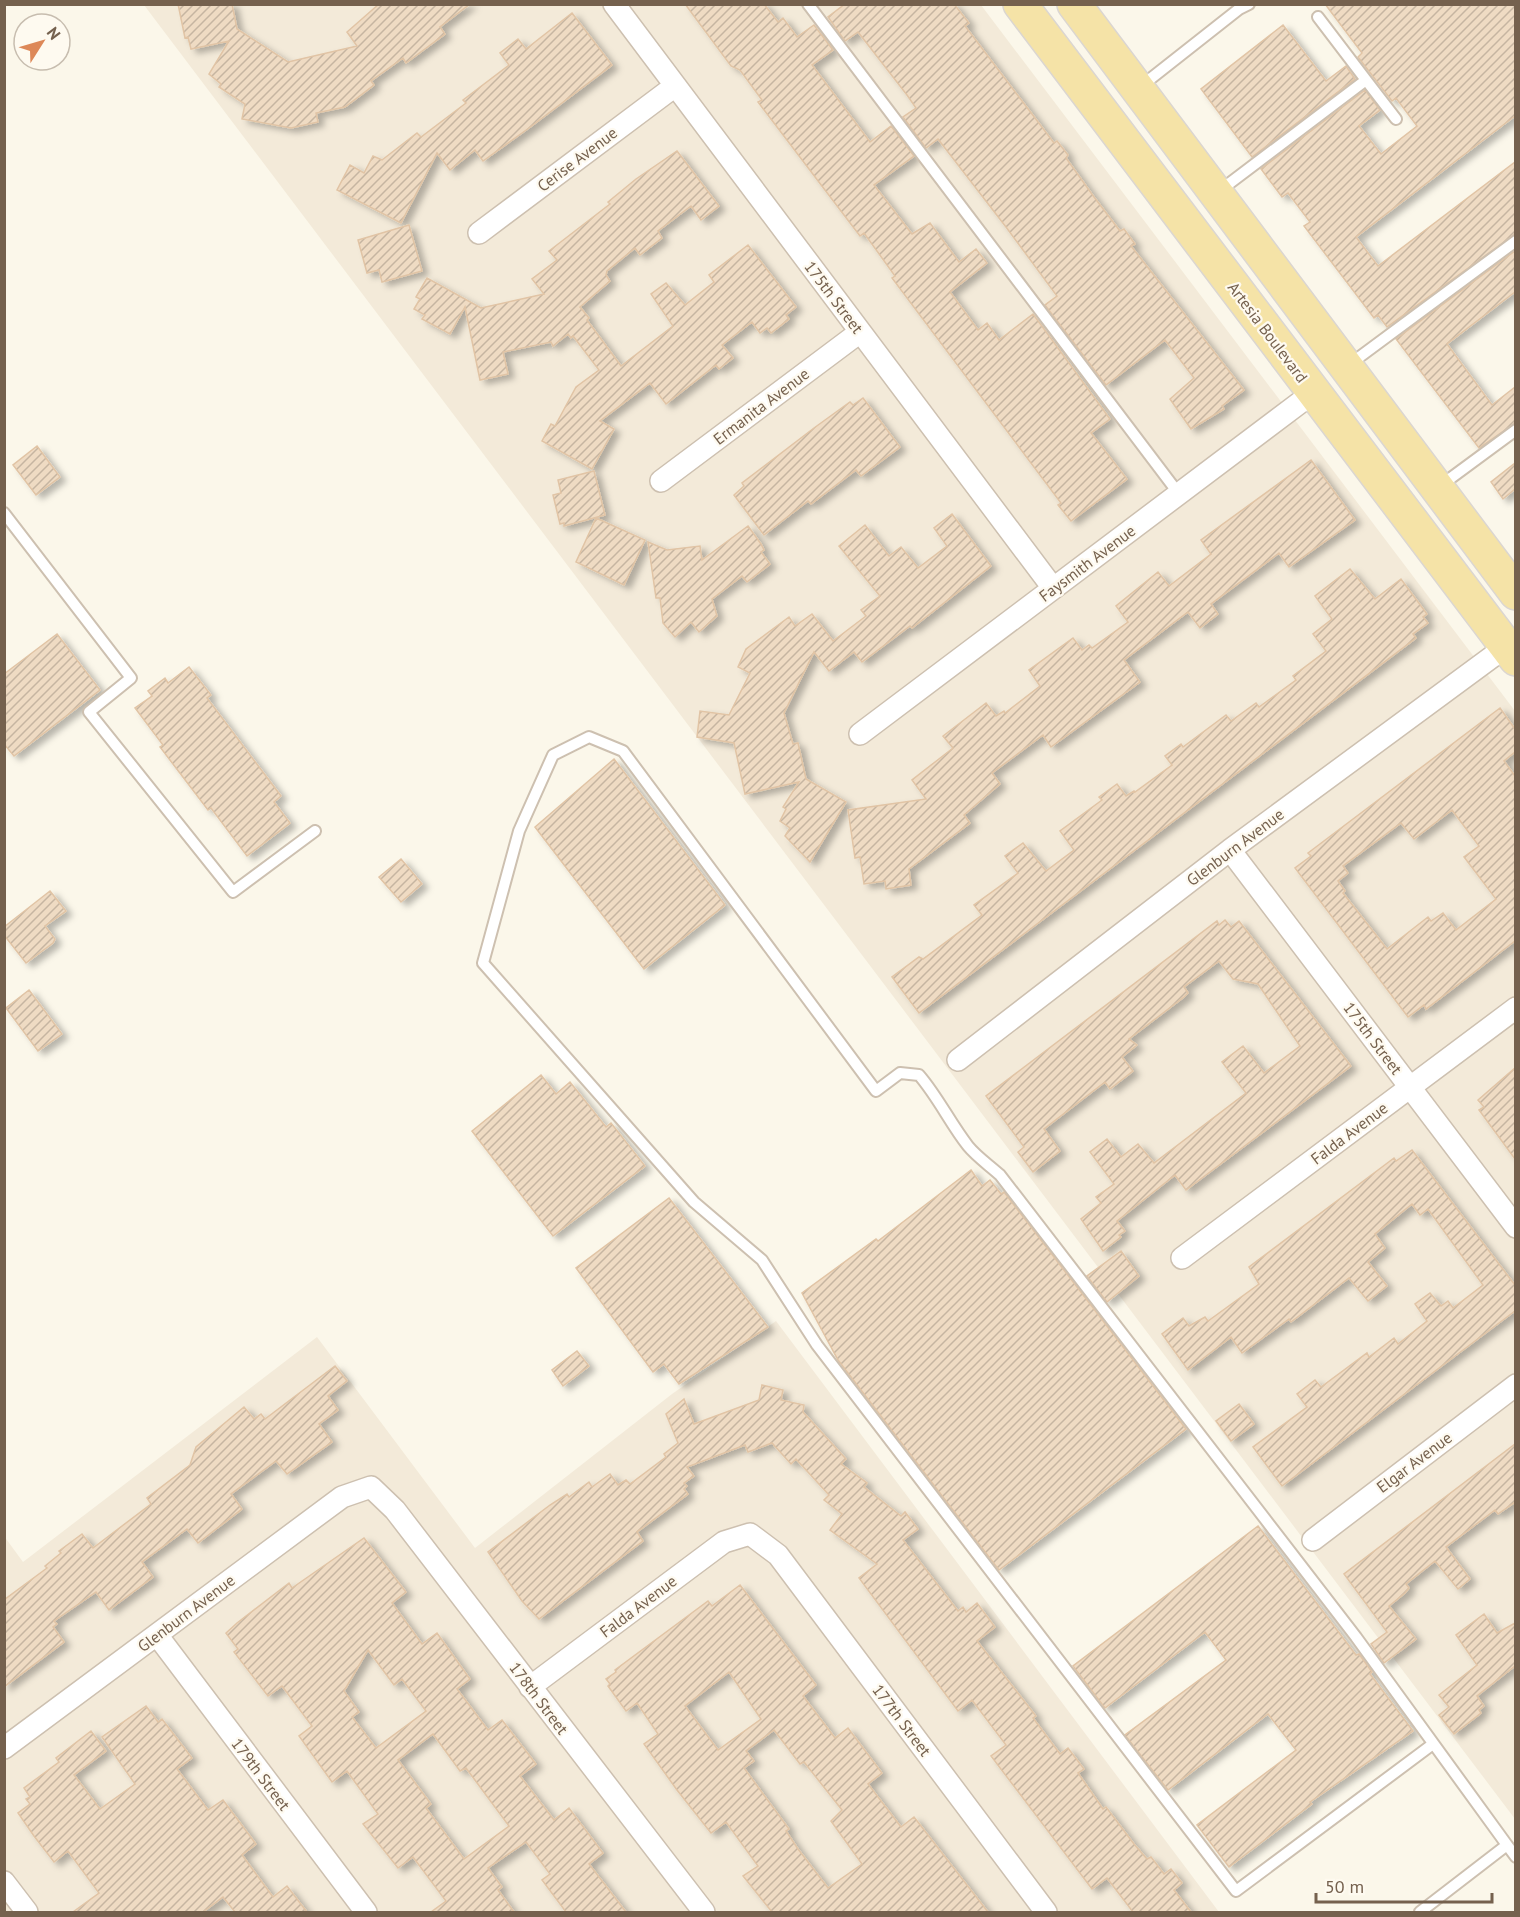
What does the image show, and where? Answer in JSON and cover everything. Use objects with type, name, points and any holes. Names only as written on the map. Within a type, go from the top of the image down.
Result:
[{"type":"main road","name":"Artesia Boulevard","points":[[1020,4],[1314,392],[1512,648]]},
{"type":"main road","points":[[1074,4],[1515,592]]},
{"type":"street","name":"175th Street","points":[[614,4],[1053,588]]},
{"type":"street","name":"Cerise Avenue","points":[[479,233],[675,86]]},
{"type":"street","name":"Ermanita Avenue","points":[[661,481],[860,332]]},
{"type":"street","name":"Faysmith Avenue","points":[[860,734],[1314,392]]},
{"type":"street","name":"Glenburn Avenue","points":[[958,1060],[1230,850],[1512,648]]},
{"type":"street","name":"175th Street","points":[[1230,850],[1515,1227]]},
{"type":"street","name":"Falda Avenue","points":[[1182,1258],[1515,1008]]},
{"type":"street","name":"Elgar Avenue","points":[[1314,1540],[1515,1385]]},
{"type":"street","name":"Glenburn Avenue","points":[[4,1748],[342,1497],[372,1487]]},
{"type":"street","name":"178th Street","points":[[372,1487],[395,1510],[704,1912]]},
{"type":"street","name":"Falda Avenue","points":[[530,1687],[724,1542],[750,1534]]},
{"type":"street","name":"177th Street","points":[[750,1534],[778,1555],[1046,1912]]},
{"type":"street","name":"179th Street","points":[[157,1635],[366,1912]]},
{"type":"street","points":[[4,1882],[27,1912]]},
{"type":"lane","points":[[808,4],[1179,494]]},
{"type":"lane","points":[[1137,89],[1239,9],[1249,4]]},
{"type":"lane","points":[[1318,17],[1396,119]]},
{"type":"lane","points":[[1216,194],[1366,80]]},
{"type":"lane","points":[[1346,367],[1515,241]]},
{"type":"lane","points":[[1437,488],[1515,430]]},
{"type":"lane","points":[[4,513],[131,678],[89,712],[233,892],[315,831]]},
{"type":"lane","points":[[1433,1744],[1236,1891],[824,1354],[762,1260],[694,1202],[483,963],[519,831],[553,755],[589,736],[624,751],[876,1091],[900,1073],[919,1075],[935,1094],[952,1125],[970,1149],[1007,1184],[1356,1637],[1515,1857]]},
{"type":"lane","points":[[1420,1912],[1507,1845]]},
{"type":"shaded area","points":[[144,5],[981,5],[1515,711],[1515,1819]]},
{"type":"shaded area","points":[[776,1321],[1219,1912],[5,1912],[4,1536],[23,1562],[317,1337],[475,1548],[672,1394]]},
{"type":"building","points":[[178,4],[232,4],[237,29],[288,62],[357,46],[347,32],[379,4],[470,4],[440,27],[445,34],[406,63],[403,58],[371,81],[374,85],[345,107],[316,113],[318,122],[291,128],[242,119],[245,104],[219,87],[221,84],[209,74],[229,41],[191,49],[188,37],[185,38]]},
{"type":"building","points":[[685,4],[764,4],[778,22],[783,18],[797,37],[814,25],[833,50],[812,65],[870,142],[891,126],[914,156],[874,185],[912,234],[930,223],[959,262],[976,249],[987,263],[950,292],[978,330],[987,323],[999,340],[1033,314],[1110,419],[1091,433],[1127,479],[1071,521],[1058,505],[1061,503],[892,278],[895,276],[864,233],[860,236],[758,102],[762,100],[740,70],[731,66]]},
{"type":"building","points":[[845,4],[954,4],[969,23],[965,26],[1054,143],[1057,141],[1068,155],[1066,158],[1094,197],[1120,231],[1124,229],[1135,244],[1131,246],[1244,390],[1222,406],[1224,409],[1191,429],[1170,399],[1194,378],[1165,340],[1106,385],[1045,305],[1057,296],[1006,227],[938,139],[926,148],[903,117],[916,108],[907,95],[858,32],[845,41],[828,17]]},
{"type":"building","points":[[1325,4],[1515,4],[1515,116],[1356,237],[1378,266],[1515,162],[1515,234],[1387,327],[1378,315],[1374,318],[1304,226],[1310,222],[1288,193],[1282,197],[1261,169],[1365,90],[1380,110],[1359,126],[1381,154],[1417,126],[1396,98],[1392,101],[1358,57],[1362,53]]},
{"type":"building","points":[[572,13],[612,65],[529,128],[483,161],[475,150],[450,170],[437,153],[401,223],[337,190],[350,165],[364,173],[373,156],[382,160],[417,133],[421,137],[466,103],[463,100],[509,65],[500,53],[518,39],[526,49]]},
{"type":"building","points":[[1283,25],[1326,81],[1346,66],[1355,79],[1252,157],[1201,89]]},
{"type":"building","points":[[677,151],[719,206],[701,220],[691,206],[658,231],[662,238],[640,255],[635,248],[607,271],[606,275],[610,281],[580,307],[621,366],[673,326],[651,294],[666,283],[685,305],[714,282],[709,275],[748,245],[796,307],[786,315],[789,319],[771,333],[767,328],[760,333],[752,322],[722,345],[733,358],[719,369],[716,365],[666,404],[650,383],[600,421],[614,429],[592,469],[542,441],[551,424],[555,426],[576,387],[599,370],[573,336],[571,338],[568,334],[553,346],[551,342],[503,352],[508,374],[480,380],[465,307],[450,334],[422,319],[425,315],[414,309],[420,299],[416,297],[427,278],[481,308],[544,294],[532,279],[557,260],[549,251],[610,204],[608,202],[636,179]]},
{"type":"building","points":[[409,225],[422,271],[382,282],[379,270],[367,273],[358,240]]},
{"type":"building","points":[[1515,251],[1515,292],[1447,344],[1492,405],[1515,387],[1515,423],[1479,448],[1396,339]]},
{"type":"building","points":[[863,398],[900,447],[861,476],[856,470],[811,504],[808,501],[764,535],[734,495],[744,486],[742,483],[850,402],[853,405]]},
{"type":"building","points":[[37,446],[60,477],[36,495],[13,465]]},
{"type":"building","points":[[1311,460],[1355,520],[1289,567],[1279,553],[1211,604],[1218,614],[1200,628],[1188,612],[1124,660],[1140,682],[1051,747],[1043,735],[992,773],[1000,784],[964,815],[970,823],[909,869],[911,885],[886,889],[885,881],[864,884],[860,857],[855,858],[848,810],[926,799],[912,780],[953,748],[943,736],[986,703],[996,716],[1004,711],[1005,713],[1040,686],[1029,670],[1073,638],[1082,650],[1089,645],[1092,648],[1128,622],[1116,606],[1158,572],[1169,586],[1211,554],[1201,540]]},
{"type":"building","points":[[1515,463],[1515,489],[1503,499],[1491,482]]},
{"type":"building","points":[[594,471],[605,515],[564,526],[564,523],[560,524],[553,495],[561,493],[558,480]]},
{"type":"building","points":[[952,514],[991,566],[912,628],[910,626],[862,662],[854,652],[829,671],[814,652],[784,713],[793,744],[798,743],[806,779],[846,802],[810,862],[785,836],[790,828],[780,821],[786,809],[783,807],[799,782],[745,794],[734,743],[697,737],[700,711],[729,715],[750,673],[738,667],[746,649],[789,617],[795,626],[812,614],[833,641],[866,616],[861,610],[880,596],[839,546],[865,525],[889,556],[901,547],[918,568],[947,546],[934,528]]},
{"type":"building","points":[[596,518],[645,540],[624,585],[576,562]]},
{"type":"building","points":[[748,526],[761,544],[764,550],[761,552],[770,564],[747,582],[742,576],[712,599],[717,616],[699,632],[691,622],[675,637],[663,623],[660,598],[656,598],[648,542],[667,550],[700,546],[702,560]]},
{"type":"building","points":[[1350,569],[1375,599],[1401,579],[1427,614],[1423,617],[1428,623],[1413,634],[1416,638],[919,1013],[892,977],[919,957],[923,959],[982,915],[974,905],[1018,873],[1005,856],[1023,843],[1046,871],[1074,850],[1060,831],[1102,800],[1099,797],[1117,784],[1126,796],[1135,792],[1172,765],[1165,756],[1181,744],[1183,747],[1226,715],[1231,721],[1256,703],[1259,707],[1296,680],[1293,676],[1326,651],[1313,634],[1332,619],[1315,596]]},
{"type":"building","points":[[57,634],[100,690],[14,756],[4,744],[4,674]]},
{"type":"building","points":[[189,667],[211,695],[207,698],[281,796],[274,802],[290,823],[247,856],[211,808],[208,810],[160,747],[163,745],[135,708],[152,696],[148,691],[165,678],[168,683]]},
{"type":"building","points":[[1500,708],[1515,729],[1515,752],[1504,761],[1515,776],[1515,941],[1426,1009],[1424,1005],[1408,1017],[1295,868],[1311,856],[1308,853]],"holes":[[[1452,810],[1479,846],[1464,857],[1496,899],[1456,930],[1443,913],[1431,921],[1428,917],[1387,949],[1343,893],[1345,891],[1338,881],[1348,873],[1343,866],[1401,823],[1414,839]]]},
{"type":"building","points":[[614,759],[725,905],[644,969],[535,827]]},
{"type":"building","points":[[401,859],[422,884],[401,902],[379,877]]},
{"type":"building","points":[[50,891],[66,911],[45,926],[55,939],[53,943],[26,963],[4,935],[4,927]]},
{"type":"building","points":[[1225,920],[1231,927],[1239,921],[1351,1066],[1186,1190],[1175,1175],[1117,1221],[1125,1231],[1103,1251],[1081,1219],[1101,1203],[1096,1197],[1114,1184],[1090,1152],[1107,1139],[1121,1157],[1138,1144],[1154,1163],[1246,1093],[1222,1062],[1243,1046],[1264,1073],[1300,1046],[1258,984],[1233,979],[1219,961],[1184,987],[1188,993],[1184,997],[1129,1039],[1137,1045],[1122,1057],[1133,1071],[1110,1089],[1105,1082],[1044,1129],[1060,1151],[1033,1172],[1018,1152],[1024,1147],[986,1096],[1217,921],[1219,925]]},
{"type":"building","points":[[29,990],[62,1034],[38,1051],[6,1008]]},
{"type":"building","points":[[1515,1068],[1515,1159],[1479,1110],[1484,1107],[1478,1100]]},
{"type":"building","points":[[541,1075],[556,1094],[570,1082],[606,1127],[611,1123],[645,1166],[553,1236],[472,1131]]},
{"type":"building","points":[[1412,1150],[1515,1285],[1515,1311],[1282,1486],[1253,1447],[1307,1407],[1297,1394],[1315,1380],[1321,1387],[1367,1353],[1369,1357],[1394,1338],[1398,1344],[1427,1321],[1415,1304],[1430,1293],[1441,1306],[1448,1301],[1453,1308],[1483,1285],[1428,1209],[1420,1215],[1412,1204],[1375,1234],[1385,1248],[1368,1262],[1387,1286],[1368,1301],[1349,1278],[1291,1322],[1289,1319],[1242,1353],[1231,1337],[1188,1370],[1162,1334],[1183,1318],[1189,1326],[1205,1317],[1208,1321],[1259,1284],[1249,1267],[1394,1158],[1396,1161]]},
{"type":"building","points":[[971,1170],[982,1186],[990,1180],[1001,1194],[1004,1192],[1186,1429],[999,1570],[838,1360],[802,1293],[876,1239],[878,1241]]},
{"type":"building","points":[[669,1198],[768,1327],[679,1384],[664,1364],[653,1372],[576,1268]]},
{"type":"building","points":[[1121,1251],[1139,1276],[1107,1302],[1087,1276]]},
{"type":"building","points":[[577,1351],[589,1366],[563,1386],[552,1370]]},
{"type":"building","points":[[335,1366],[347,1381],[328,1396],[338,1410],[319,1424],[332,1442],[287,1474],[276,1461],[231,1494],[242,1509],[198,1543],[187,1529],[142,1562],[153,1577],[109,1610],[96,1592],[54,1621],[57,1624],[53,1627],[64,1642],[4,1687],[4,1600],[47,1568],[45,1566],[61,1553],[59,1551],[82,1534],[93,1548],[151,1504],[147,1498],[190,1465],[196,1447],[244,1407],[254,1419],[261,1414],[265,1419]]},
{"type":"building","points":[[762,1385],[783,1390],[781,1400],[804,1405],[803,1412],[846,1459],[841,1464],[867,1483],[864,1487],[901,1516],[905,1512],[918,1529],[903,1540],[958,1611],[963,1607],[966,1612],[977,1603],[995,1627],[977,1641],[1036,1716],[1033,1718],[1060,1754],[1068,1748],[1084,1769],[1078,1773],[1103,1809],[1106,1807],[1134,1844],[1147,1859],[1151,1857],[1164,1874],[1171,1869],[1182,1883],[1174,1890],[1191,1912],[1133,1912],[1107,1878],[1092,1889],[991,1756],[1006,1745],[972,1700],[958,1711],[859,1578],[877,1564],[830,1530],[842,1514],[824,1500],[829,1495],[796,1459],[791,1464],[772,1443],[748,1452],[745,1445],[687,1467],[694,1476],[684,1483],[687,1486],[684,1489],[688,1494],[637,1532],[643,1541],[539,1619],[522,1601],[488,1552],[550,1505],[567,1494],[569,1497],[589,1482],[592,1487],[610,1474],[618,1485],[626,1480],[630,1484],[666,1457],[664,1454],[678,1443],[666,1414],[684,1399],[694,1424],[759,1400]]},
{"type":"building","points":[[1239,1404],[1254,1424],[1231,1441],[1216,1421]]},
{"type":"building","points":[[1515,1444],[1515,1502],[1498,1514],[1495,1510],[1446,1547],[1470,1579],[1458,1589],[1435,1561],[1406,1584],[1409,1588],[1389,1606],[1416,1639],[1384,1663],[1371,1644],[1387,1632],[1344,1574]]},
{"type":"building","points":[[1258,1526],[1356,1655],[1359,1654],[1372,1672],[1370,1674],[1413,1731],[1310,1802],[1312,1804],[1229,1867],[1197,1825],[1296,1750],[1268,1714],[1168,1790],[1125,1735],[1226,1660],[1205,1632],[1105,1708],[1073,1666]]},
{"type":"building","points":[[364,1538],[406,1592],[392,1603],[422,1644],[437,1633],[470,1679],[457,1689],[488,1730],[502,1720],[536,1764],[520,1776],[554,1820],[569,1808],[603,1853],[589,1864],[626,1912],[566,1912],[542,1880],[550,1874],[526,1842],[488,1868],[502,1887],[498,1890],[514,1912],[431,1912],[446,1901],[413,1857],[398,1868],[363,1824],[378,1814],[347,1771],[332,1782],[299,1736],[312,1726],[282,1686],[268,1696],[234,1652],[238,1649],[226,1633],[289,1583],[292,1588]],"holes":[[[368,1650],[394,1685],[402,1679],[426,1711],[376,1748],[352,1717],[359,1712],[344,1691]],[[433,1734],[460,1771],[466,1768],[509,1826],[464,1859],[426,1808],[431,1804],[398,1760]]]},
{"type":"building","points":[[740,1585],[816,1685],[803,1696],[835,1738],[848,1728],[882,1773],[868,1784],[901,1827],[914,1817],[988,1912],[772,1912],[743,1876],[758,1866],[726,1822],[711,1833],[644,1744],[658,1734],[637,1703],[626,1711],[608,1686],[610,1684],[606,1679],[708,1601],[712,1606]],"holes":[[[729,1672],[761,1719],[718,1750],[685,1706]],[[774,1730],[800,1764],[804,1762],[842,1810],[831,1821],[862,1864],[828,1888],[798,1849],[786,1831],[789,1829],[744,1768],[754,1761],[746,1751]]]},
{"type":"building","points":[[1484,1614],[1497,1633],[1515,1623],[1515,1666],[1477,1696],[1484,1706],[1479,1710],[1481,1713],[1454,1734],[1439,1715],[1449,1707],[1439,1695],[1477,1665],[1456,1635]]},
{"type":"building","points":[[146,1706],[158,1722],[162,1719],[192,1758],[177,1769],[208,1810],[223,1800],[256,1844],[242,1855],[273,1897],[287,1886],[307,1912],[235,1912],[223,1897],[203,1912],[73,1912],[99,1893],[68,1851],[54,1862],[34,1836],[18,1813],[30,1804],[26,1799],[30,1797],[24,1788],[59,1762],[56,1758],[91,1731],[106,1751],[74,1775],[100,1809],[135,1784],[102,1737]]}]
